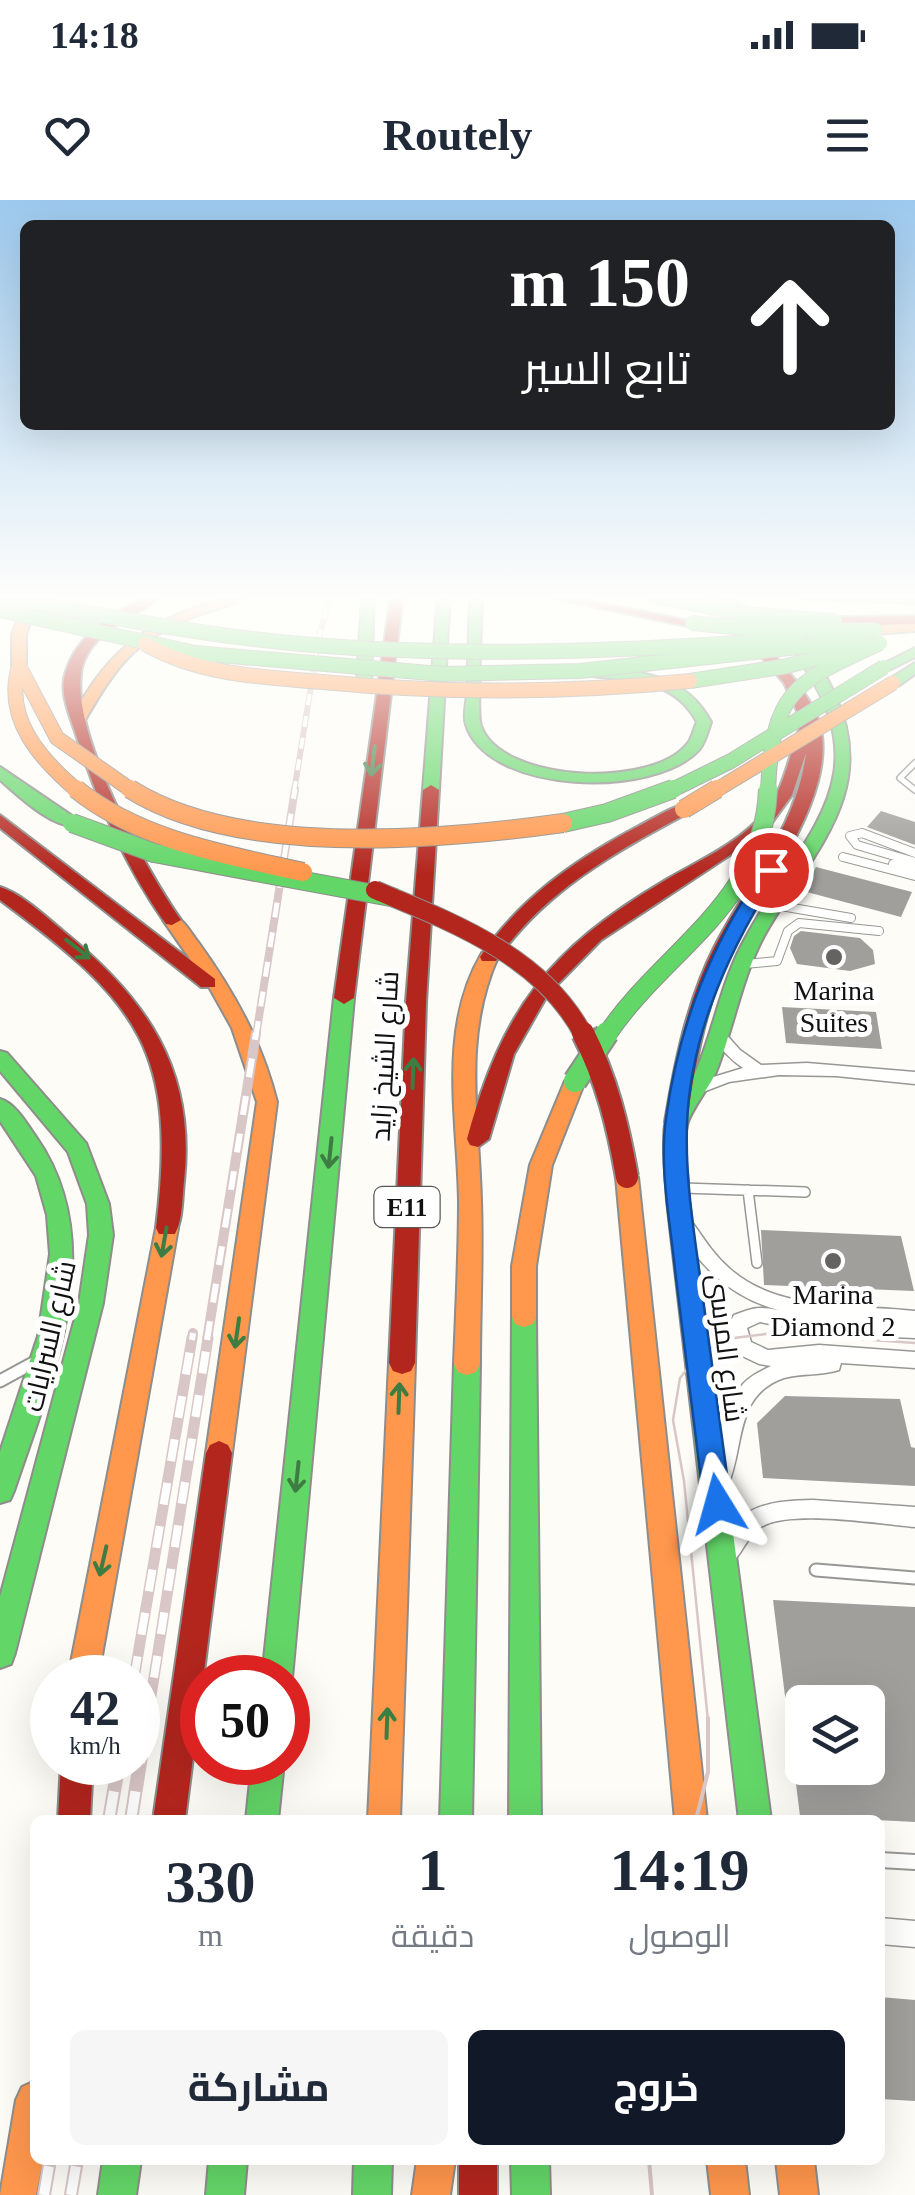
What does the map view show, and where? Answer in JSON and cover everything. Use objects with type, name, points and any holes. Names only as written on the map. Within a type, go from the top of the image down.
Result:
[{"type":"main road","points":[[14,688],[17,718],[26,736],[53,772],[98,804],[176,838],[396,898],[458,922],[496,943],[538,974],[568,1005],[588,1034],[613,1089],[622,1126],[691,1815]]},
{"type":"main road","points":[[26,688],[33,707],[52,735],[84,763],[137,792],[182,810],[248,827],[384,841],[539,829],[647,800],[714,769],[864,688]]},
{"type":"main road","points":[[71,688],[101,796],[123,847],[210,969],[259,1058],[264,1079],[266,1126],[170,1815]]},
{"type":"main road","points":[[79,719],[92,688]]},
{"type":"main road","points":[[365,688],[378,719]]},
{"type":"main road","name":"شارع الشيخ زايد","points":[[279,1655],[346,986],[383,688]]},
{"type":"main road","points":[[437,688],[532,688]]},
{"type":"main road","name":"شارع الشيخ زايد","points":[[384,1815],[416,1002],[438,688]]},
{"type":"main road","points":[[475,688],[474,728],[497,754],[526,768],[562,777],[620,777],[655,770],[682,757],[704,732],[698,708],[672,688]]},
{"type":"main road","points":[[786,844],[802,813],[814,770],[816,744],[810,719],[795,688]]},
{"type":"main road","points":[[525,1815],[522,1449],[528,1230],[541,1165],[562,1107],[605,1033],[640,991],[720,911],[750,866],[769,807],[770,739],[782,704],[799,688]]},
{"type":"main road","points":[[676,1122],[703,1086],[742,964],[770,905],[833,819],[843,784],[832,699],[826,688]]},
{"type":"main road","points":[[456,1815],[470,1197],[467,1020],[477,982],[494,946],[532,901],[564,876],[684,809],[868,688]]},
{"type":"main road","points":[[470,1197],[487,1097],[508,1040],[532,996],[559,963],[592,934],[714,860],[760,826],[786,794],[798,745],[810,719]]},
{"type":"main road","points":[[786,844],[820,808],[841,758]]},
{"type":"main road","points":[[0,772],[62,817],[131,846],[196,862],[396,898]]},
{"type":"main road","points":[[0,820],[228,1002]]},
{"type":"main road","name":"شارع المرسى","points":[[754,1815],[677,1188],[676,1122],[688,1054],[712,972],[738,920],[786,844]]},
{"type":"main road","points":[[0,892],[78,948],[125,994],[158,1050],[175,1119],[172,1199],[85,1655]]},
{"type":"main road","name":"شارع السرايات","points":[[0,1058],[78,1150],[98,1204],[98,1268],[0,1653]]},
{"type":"main road","name":"شارع السرايات","points":[[0,1106],[40,1160],[58,1211],[60,1270],[43,1355],[0,1491]]},
{"type":"main road","points":[[22,1422],[60,1423]]},
{"type":"main road","points":[[460,1661],[475,1815]]},
{"type":"main road","points":[[74,1815],[76,1785]]},
{"type":"main road","points":[[263,1815],[266,1785]]},
{"type":"main road","points":[[17,2195],[30,2126]]},
{"type":"main road","points":[[117,2195],[121,2165]]},
{"type":"main road","points":[[224,2195],[227,2165]]},
{"type":"main road","points":[[372,2195],[374,2165]]},
{"type":"main road","points":[[431,2195],[435,2165]]},
{"type":"main road","points":[[478,2165],[478,2195]]},
{"type":"main road","points":[[530,2165],[530,2195]]},
{"type":"main road","points":[[727,2165],[730,2195]]},
{"type":"main road","points":[[796,2165],[799,2195]]},
{"type":"street","points":[[718,1035],[734,1054],[758,1070]]},
{"type":"street","points":[[703,1086],[758,1070],[915,1078]]},
{"type":"street","points":[[682,1222],[724,1276],[763,1298],[784,1304],[915,1319]]},
{"type":"street","points":[[915,1330],[822,1326],[759,1314],[741,1321],[737,1328],[743,1347],[766,1358],[818,1353],[915,1360]]},
{"type":"street","points":[[718,1504],[729,1426],[736,1406],[760,1381],[796,1367],[915,1360]]},
{"type":"street","points":[[725,1556],[746,1525],[774,1512],[915,1517]]},
{"type":"street","points":[[885,1932],[915,1934]]},
{"type":"lane","points":[[915,763],[900,778],[915,790]]},
{"type":"lane","points":[[915,853],[854,833],[850,838],[857,845],[915,869]]},
{"type":"lane","points":[[843,857],[915,869]]},
{"type":"lane","points":[[890,863],[915,869]]},
{"type":"lane","points":[[770,905],[851,918]]},
{"type":"lane","points":[[742,964],[777,961],[788,930],[799,923],[879,931]]},
{"type":"lane","points":[[677,1188],[805,1192]]},
{"type":"lane","points":[[748,1190],[756,1263]]},
{"type":"lane","points":[[0,1380],[43,1355]]},
{"type":"lane","points":[[816,1570],[915,1578]]},
{"type":"lane","points":[[885,1860],[915,1862]]},
{"type":"building","points":[[881,811],[915,822],[915,845],[867,827]]},
{"type":"building","points":[[816,867],[912,892],[901,917],[803,891]]},
{"type":"building","name":"Marina Suites","points":[[801,931],[860,938],[873,950],[875,964],[850,971],[797,964],[790,948],[794,936]]},
{"type":"building","points":[[782,1007],[876,1012],[882,1049],[786,1043]]},
{"type":"building","name":"Marina Diamond 2","points":[[761,1230],[901,1236],[914,1291],[764,1285]]},
{"type":"building","points":[[785,1396],[900,1399],[911,1447],[915,1448],[915,1486],[763,1478],[757,1423]]},
{"type":"building","points":[[773,1600],[915,1607],[915,1822],[885,1820],[885,1815],[800,1815],[796,1785],[885,1785],[885,1685],[785,1685],[785,1696]]},
{"type":"building","points":[[885,1997],[915,2000],[915,2101],[885,2099]]},
{"type":"tram line","points":[[708,1721],[684,1481],[673,1420],[680,1378],[701,1352],[734,1338],[774,1333],[915,1343]]},
{"type":"tram line","points":[[697,1815],[708,1772],[708,1721]]},
{"type":"tram line","points":[[649,2165],[652,2195]]},
{"type":"railway","points":[[294,792],[311,688]]},
{"type":"railway","points":[[256,1036],[295,789]]},
{"type":"railway","points":[[207,1340],[256,1033]]},
{"type":"railway","points":[[192,1340],[193,1333]]},
{"type":"railway","points":[[138,1655],[192,1338]]},
{"type":"railway","points":[[158,1655],[208,1338]]},
{"type":"railway","points":[[110,1815],[115,1785]]},
{"type":"railway","points":[[132,1815],[136,1785]]},
{"type":"railway","points":[[44,2195],[49,2165]]},
{"type":"railway","points":[[71,2195],[76,2165]]},
{"type":"traffic: fast","points":[[431,790],[438,688]]},
{"type":"traffic: fast","points":[[474,688],[474,727],[490,749],[518,765],[555,775],[596,778],[635,774],[670,764],[694,747],[704,722],[696,707],[674,688]]},
{"type":"traffic: fast","points":[[575,1081],[622,1011],[720,911],[750,866],[767,819],[770,739],[782,704],[799,688]]},
{"type":"traffic: fast","points":[[676,1122],[708,1066],[742,962],[809,855],[836,801],[842,771],[841,739],[825,688]]},
{"type":"traffic: fast","points":[[563,823],[607,813],[691,782],[770,739],[851,688]]},
{"type":"traffic: fast","points":[[0,772],[30,797],[72,823]]},
{"type":"traffic: fast","points":[[72,823],[154,853],[396,898]]},
{"type":"traffic: fast","points":[[279,1655],[344,998]]},
{"type":"traffic: fast","points":[[0,1058],[78,1149],[98,1204],[101,1235],[91,1303],[0,1653]]},
{"type":"traffic: fast","points":[[0,1106],[32,1148],[47,1176],[58,1215],[61,1254],[51,1336],[0,1491]]},
{"type":"traffic: fast","points":[[676,1122],[678,1201],[754,1815]]},
{"type":"traffic: fast","points":[[524,1317],[525,1815]]},
{"type":"traffic: fast","points":[[456,1815],[467,1364]]},
{"type":"traffic: fast","points":[[263,1815],[266,1785]]},
{"type":"traffic: fast","points":[[117,2195],[121,2165]]},
{"type":"traffic: fast","points":[[225,2195],[228,2165]]},
{"type":"traffic: fast","points":[[372,2195],[373,2165]]},
{"type":"traffic: fast","points":[[530,2165],[531,2195]]},
{"type":"traffic: slow","points":[[14,688],[22,726],[33,745],[58,774],[87,798],[119,817],[191,845],[303,872]]},
{"type":"traffic: slow","points":[[30,688],[61,742],[138,794],[193,816],[254,830],[382,839],[563,823]]},
{"type":"traffic: slow","points":[[79,719],[95,688]]},
{"type":"traffic: slow","points":[[405,688],[602,688]]},
{"type":"traffic: slow","points":[[684,809],[885,688]]},
{"type":"traffic: slow","points":[[172,920],[242,1028],[267,1102],[219,1453]]},
{"type":"traffic: slow","points":[[467,1364],[470,1201],[464,1045],[476,985],[489,957]]},
{"type":"traffic: slow","points":[[524,1317],[524,1266],[541,1165],[575,1081]]},
{"type":"traffic: slow","points":[[627,1177],[691,1815]]},
{"type":"traffic: slow","points":[[87,1655],[167,1228]]},
{"type":"traffic: slow","points":[[384,1815],[402,1363]]},
{"type":"traffic: slow","points":[[17,2195],[30,2126]]},
{"type":"traffic: slow","points":[[431,2195],[435,2165]]},
{"type":"traffic: slow","points":[[727,2165],[730,2195]]},
{"type":"traffic: slow","points":[[796,2165],[799,2195]]},
{"type":"traffic: jam","points":[[70,688],[119,832],[172,920]]},
{"type":"traffic: jam","points":[[344,998],[385,688]]},
{"type":"traffic: jam","points":[[676,1122],[693,1031],[715,966],[780,853],[808,788],[814,755],[810,721],[795,688]]},
{"type":"traffic: jam","points":[[478,1139],[504,1054],[542,989],[595,936],[668,886],[735,847],[770,817],[784,795],[811,719]]},
{"type":"traffic: jam","points":[[402,1363],[416,1002],[431,790]]},
{"type":"traffic: jam","points":[[489,957],[507,931],[551,888],[602,854],[684,809]]},
{"type":"traffic: jam","points":[[0,820],[208,983]]},
{"type":"traffic: jam","points":[[375,890],[477,936],[518,961],[552,991],[579,1026],[601,1067],[617,1117],[627,1177]]},
{"type":"traffic: jam","points":[[0,892],[88,960],[121,994],[146,1029],[164,1069],[173,1114],[174,1166],[167,1228]]},
{"type":"traffic: jam","points":[[170,1815],[219,1453]]},
{"type":"traffic: jam","points":[[74,1815],[76,1785]]},
{"type":"traffic: jam","points":[[478,2165],[478,2195]]},
{"type":"place","name":"Marina Suites","points":[[834,957]]},
{"type":"place","name":"Marina Diamond 2","points":[[833,1261]]},
{"type":"route","points":[[718,1504],[677,1188],[676,1122],[688,1054],[712,972],[738,920],[771,870]]}]
